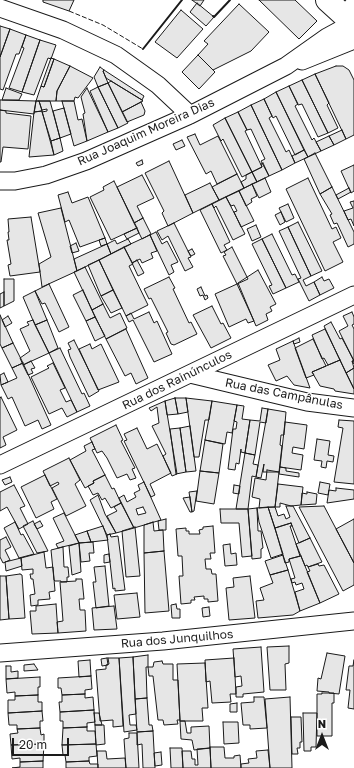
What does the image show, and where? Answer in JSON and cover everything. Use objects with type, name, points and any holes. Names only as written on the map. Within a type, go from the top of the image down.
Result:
[{"type":"main road","points":[[327,0],[352,26]]},
{"type":"street","points":[[0,8],[63,30],[116,55],[158,85],[190,115]]},
{"type":"street","name":"Rua Joaquim Moreira Dias","points":[[0,181],[15,181],[46,175],[86,161],[190,115],[286,66],[327,36],[352,26]]},
{"type":"street","name":"Rua dos Rainúnculos","points":[[0,465],[354,295]]},
{"type":"street","name":"Rua das Campânulas","points":[[190,374],[307,402],[354,408]]},
{"type":"street","name":"Rua dos Junquilhos","points":[[0,653],[163,641],[354,621]]},
{"type":"building","points":[[43,0],[74,0],[69,11],[43,2]]},
{"type":"building","points":[[192,0],[204,0],[200,6]]},
{"type":"building","points":[[259,0],[295,0],[317,21],[299,39]]},
{"type":"building","points":[[197,3],[214,17],[206,26],[190,12]]},
{"type":"building","points":[[239,4],[269,32],[251,51],[213,70],[198,55],[208,44],[204,41]]},
{"type":"building","points":[[181,10],[203,29],[177,58],[155,42]]},
{"type":"building","points":[[0,26],[10,29],[0,57]]},
{"type":"building","points":[[10,29],[26,35],[19,54],[16,54],[3,90],[0,89],[0,57]]},
{"type":"building","points":[[26,35],[40,40],[22,92],[9,88],[24,48],[22,47]]},
{"type":"building","points":[[40,40],[56,45],[51,59],[48,58],[34,95],[22,92]]},
{"type":"building","points":[[198,55],[215,72],[199,89],[182,72]]},
{"type":"building","points":[[51,58],[54,59],[44,87],[41,86]]},
{"type":"building","points":[[54,59],[70,66],[57,91],[56,101],[36,101],[41,86],[44,87]]},
{"type":"building","points":[[70,66],[93,78],[78,98],[75,97],[74,101],[56,101],[57,91]]},
{"type":"building","points":[[336,66],[343,66],[349,70],[354,80],[354,135],[346,139],[315,74]]},
{"type":"building","points":[[100,67],[104,70],[103,71],[108,83],[98,87],[94,77]]},
{"type":"building","points":[[104,70],[144,96],[142,100],[106,78],[103,71]]},
{"type":"building","points":[[315,74],[329,103],[327,105],[338,128],[328,133],[302,80]]},
{"type":"building","points":[[302,80],[328,133],[318,137],[302,104],[298,105],[289,86]]},
{"type":"building","points":[[111,81],[143,101],[122,112],[108,83]]},
{"type":"building","points":[[108,83],[128,123],[118,128],[98,87]]},
{"type":"building","points":[[289,86],[298,104],[295,106],[312,140],[314,138],[321,151],[308,157],[276,92]]},
{"type":"building","points":[[98,87],[118,128],[108,132],[90,91]]},
{"type":"building","points":[[6,88],[22,94],[19,100],[2,100]]},
{"type":"building","points":[[87,88],[108,132],[87,141],[83,114],[85,113],[81,97]]},
{"type":"building","points":[[276,92],[304,150],[295,155],[276,116],[273,118],[264,99]]},
{"type":"building","points":[[264,99],[272,116],[269,118],[286,152],[289,150],[295,163],[282,170],[251,105]]},
{"type":"building","points":[[0,100],[36,101],[34,114],[0,110]]},
{"type":"building","points":[[36,101],[39,101],[42,111],[34,112]]},
{"type":"building","points":[[39,101],[50,101],[60,138],[51,141],[42,112],[47,111],[47,109],[42,110]]},
{"type":"building","points":[[62,101],[74,101],[78,120],[82,119],[87,141],[74,146]]},
{"type":"building","points":[[141,102],[145,111],[144,115],[127,122],[122,112]]},
{"type":"building","points":[[251,105],[282,170],[269,176],[261,161],[265,159],[251,129],[247,130],[238,112]]},
{"type":"building","points":[[64,108],[71,134],[60,138],[53,111]]},
{"type":"building","points":[[0,110],[6,111],[6,113],[31,116],[28,149],[3,147],[1,162],[0,162]]},
{"type":"building","points":[[42,111],[54,155],[29,157],[34,112]]},
{"type":"building","points":[[238,112],[262,167],[252,172],[225,118]]},
{"type":"building","points":[[225,118],[252,172],[242,177],[223,139],[221,141],[213,125]]},
{"type":"building","points":[[342,130],[346,139],[334,145],[329,136]]},
{"type":"building","points":[[195,134],[200,145],[218,136],[237,174],[217,184],[211,171],[206,174],[187,137]]},
{"type":"building","points":[[329,136],[334,145],[321,151],[316,142]]},
{"type":"building","points":[[60,138],[63,151],[54,155],[51,141]]},
{"type":"building","points":[[182,140],[185,146],[176,150],[173,144]]},
{"type":"building","points":[[304,150],[308,157],[295,163],[292,156]]},
{"type":"building","points":[[315,153],[332,187],[320,194],[304,159]]},
{"type":"building","points":[[142,160],[143,164],[138,166],[136,163]]},
{"type":"building","points":[[169,161],[193,213],[168,226],[162,213],[164,211],[145,173]]},
{"type":"building","points":[[263,163],[269,176],[257,182],[252,172],[262,167],[261,164]]},
{"type":"building","points":[[354,165],[354,191],[351,193],[341,171]]},
{"type":"building","points":[[252,172],[257,182],[244,188],[241,182],[246,179],[246,175]]},
{"type":"building","points":[[237,174],[244,188],[219,200],[212,187]]},
{"type":"building","points":[[142,175],[154,198],[137,206],[143,218],[134,223],[117,187]]},
{"type":"building","points":[[265,178],[271,192],[259,198],[252,184]]},
{"type":"building","points":[[308,178],[332,229],[336,227],[341,238],[333,242],[343,262],[325,271],[286,189]]},
{"type":"building","points":[[114,181],[137,228],[111,240],[90,197],[104,190],[103,187]]},
{"type":"building","points":[[210,183],[219,200],[193,213],[185,195]]},
{"type":"building","points":[[252,184],[257,196],[251,199],[252,202],[246,206],[239,191]]},
{"type":"building","points":[[332,187],[354,232],[354,244],[348,247],[337,223],[334,224],[330,215],[332,214],[320,194]]},
{"type":"building","points":[[349,188],[351,192],[338,199],[336,195]]},
{"type":"building","points":[[239,191],[254,221],[241,227],[234,212],[237,211],[234,205],[231,206],[226,197]]},
{"type":"building","points":[[68,192],[72,203],[88,197],[105,238],[80,247],[69,220],[65,222],[58,195]]},
{"type":"building","points":[[226,197],[245,234],[233,240],[216,206],[214,208],[212,204]]},
{"type":"building","points":[[354,201],[354,226],[351,219],[348,220],[344,211],[353,208],[350,202]]},
{"type":"building","points":[[212,204],[230,242],[224,245],[227,250],[221,253],[200,210]]},
{"type":"building","points":[[288,204],[294,218],[286,222],[279,208]]},
{"type":"building","points":[[61,208],[77,271],[42,287],[39,264],[51,257],[38,213]]},
{"type":"building","points":[[281,212],[285,222],[280,225],[275,215]]},
{"type":"building","points":[[31,217],[40,272],[10,276],[8,265],[11,264],[7,240],[9,240],[8,219]]},
{"type":"building","points":[[143,218],[151,234],[142,239],[134,223]]},
{"type":"building","points":[[298,222],[322,271],[311,276],[288,227]]},
{"type":"building","points":[[174,223],[191,257],[188,258],[193,267],[185,271],[168,236],[162,240],[157,231]]},
{"type":"building","points":[[256,225],[261,237],[252,241],[247,229]]},
{"type":"building","points":[[288,227],[311,276],[303,280],[306,286],[314,282],[320,295],[309,301],[298,279],[301,278],[279,231]]},
{"type":"building","points":[[137,228],[139,233],[127,239],[124,234]]},
{"type":"building","points":[[156,232],[162,244],[167,241],[178,262],[171,265],[174,272],[169,275],[150,235]]},
{"type":"building","points":[[272,234],[292,275],[295,274],[299,282],[286,288],[262,239]]},
{"type":"building","points":[[150,235],[157,251],[151,253],[153,258],[142,263],[140,259],[132,263],[124,247]]},
{"type":"building","points":[[105,238],[107,244],[101,246],[99,240]]},
{"type":"building","points":[[128,239],[131,244],[111,254],[107,244],[115,240],[117,244]]},
{"type":"building","points":[[262,239],[286,288],[273,294],[269,286],[272,285],[252,244]]},
{"type":"building","points":[[76,243],[79,251],[72,253],[70,246]]},
{"type":"building","points":[[107,244],[111,254],[77,271],[74,259]]},
{"type":"building","points":[[124,247],[133,264],[129,266],[148,305],[126,316],[99,260]]},
{"type":"building","points":[[232,247],[248,279],[237,284],[223,256],[226,255],[224,252]]},
{"type":"building","points":[[192,249],[195,254],[191,256],[188,251]]},
{"type":"building","points":[[99,260],[113,290],[101,296],[88,265]]},
{"type":"building","points":[[137,260],[144,273],[138,276],[132,263]]},
{"type":"building","points":[[85,267],[103,304],[92,310],[74,272]]},
{"type":"building","points":[[258,270],[276,304],[270,307],[272,311],[266,314],[268,320],[256,326],[238,283]]},
{"type":"building","points":[[169,277],[189,323],[191,322],[197,334],[174,345],[171,344],[166,333],[168,332],[151,298],[149,299],[144,289]]},
{"type":"building","points":[[322,277],[324,281],[329,279],[334,288],[320,295],[314,282]]},
{"type":"building","points":[[4,279],[14,279],[14,301],[4,306]]},
{"type":"building","points":[[49,284],[69,327],[59,332],[45,303],[42,304],[35,291]]},
{"type":"building","points":[[237,284],[254,321],[248,323],[246,319],[229,327],[215,294]]},
{"type":"building","points":[[201,287],[205,296],[207,295],[208,298],[205,300],[203,295],[200,296],[197,289]]},
{"type":"building","points":[[83,290],[95,317],[86,321],[73,295]]},
{"type":"building","points":[[113,290],[122,308],[111,313],[101,296]]},
{"type":"building","points":[[35,291],[47,320],[35,325],[23,297]]},
{"type":"building","points":[[4,292],[4,306],[0,308],[0,294]]},
{"type":"building","points":[[103,304],[110,318],[120,313],[127,328],[106,339],[92,310]]},
{"type":"building","points":[[212,306],[221,324],[223,323],[231,338],[211,348],[193,315]]},
{"type":"building","points":[[149,312],[154,323],[157,321],[172,354],[154,362],[133,320],[129,322],[126,316],[131,313],[134,319]]},
{"type":"building","points":[[352,312],[354,317],[354,324],[352,325],[354,329],[354,361],[339,331],[348,326],[343,316]]},
{"type":"building","points":[[0,315],[13,343],[2,348],[0,344]]},
{"type":"building","points":[[8,316],[12,323],[5,327],[2,320]]},
{"type":"building","points":[[95,317],[105,336],[95,341],[86,321]]},
{"type":"building","points":[[33,320],[49,353],[23,365],[20,358],[30,351],[20,329],[29,325],[27,322]]},
{"type":"building","points":[[47,320],[58,348],[49,353],[35,325]]},
{"type":"building","points":[[331,322],[340,339],[342,338],[354,361],[352,361],[354,368],[346,373],[324,326]]},
{"type":"building","points":[[126,329],[148,378],[136,384],[131,373],[125,376],[106,339]]},
{"type":"building","points":[[325,329],[340,360],[328,365],[324,358],[322,359],[312,335]]},
{"type":"building","points":[[299,338],[300,342],[294,344],[293,341]]},
{"type":"building","points":[[313,339],[326,366],[312,372],[314,375],[306,378],[295,348]]},
{"type":"building","points":[[74,340],[99,391],[89,397],[68,350],[71,349],[68,343]]},
{"type":"building","points":[[293,341],[310,388],[294,385],[287,376],[276,381],[268,365],[280,360],[276,349]]},
{"type":"building","points":[[13,343],[23,363],[12,368],[2,348]]},
{"type":"building","points":[[90,344],[92,349],[101,344],[119,382],[98,390],[79,349]]},
{"type":"building","points":[[60,348],[82,394],[84,393],[90,406],[77,412],[49,353]]},
{"type":"building","points":[[340,360],[354,389],[354,394],[335,391],[334,389],[320,386],[312,372]]},
{"type":"building","points":[[31,361],[35,368],[31,369],[33,373],[28,375],[23,365]]},
{"type":"building","points":[[23,363],[51,425],[42,429],[38,420],[25,426],[12,397],[8,399],[1,385],[17,378],[12,368]]},
{"type":"building","points":[[53,363],[65,388],[60,390],[66,402],[71,400],[77,412],[67,417],[62,408],[49,414],[31,377],[49,368],[47,366]]},
{"type":"building","points":[[354,368],[354,389],[346,373]]},
{"type":"building","points":[[4,373],[8,382],[1,385],[0,375]]},
{"type":"building","points":[[1,397],[17,430],[3,437],[6,445],[0,448],[0,398]]},
{"type":"building","points":[[175,398],[178,414],[167,415],[165,401]]},
{"type":"building","points":[[175,398],[186,398],[188,412],[178,414]]},
{"type":"building","points":[[186,398],[212,401],[209,420],[205,420],[199,457],[194,457]]},
{"type":"building","points":[[165,401],[177,474],[172,476],[163,456],[166,454],[152,426],[159,423],[157,407],[151,411],[149,408]]},
{"type":"building","points":[[212,401],[237,405],[232,433],[227,432],[225,444],[205,440]]},
{"type":"building","points":[[237,405],[244,406],[242,419],[250,420],[245,453],[241,452],[241,449],[239,464],[236,463],[235,470],[228,469],[233,429],[236,429],[237,422],[234,421]]},
{"type":"building","points":[[262,408],[268,409],[266,423],[260,422],[255,455],[245,453],[250,420],[260,421]]},
{"type":"building","points":[[268,409],[286,412],[284,435],[281,435],[280,445],[282,446],[279,472],[263,472],[264,464],[261,478],[256,477]]},
{"type":"building","points":[[339,420],[354,421],[354,484],[334,482],[343,428],[338,427]]},
{"type":"building","points":[[285,422],[307,425],[304,449],[293,447],[292,453],[303,455],[301,470],[280,467]]},
{"type":"building","points":[[116,425],[123,440],[121,441],[135,468],[132,469],[136,478],[130,480],[127,474],[117,478],[107,458],[102,451],[97,453],[90,438]]},
{"type":"building","points":[[190,426],[196,471],[186,472],[180,428]]},
{"type":"building","points":[[137,428],[147,449],[157,444],[171,473],[150,484],[155,495],[151,497],[124,441],[127,440],[124,434]]},
{"type":"building","points":[[180,428],[186,472],[176,474],[170,429]]},
{"type":"building","points":[[317,439],[330,441],[328,455],[334,456],[333,462],[327,461],[326,468],[321,467],[322,461],[314,460]]},
{"type":"building","points":[[205,440],[223,444],[219,473],[200,471]]},
{"type":"building","points":[[92,442],[95,449],[92,450],[105,475],[93,481],[94,483],[85,488],[70,460],[86,451],[84,446]]},
{"type":"building","points":[[245,453],[255,455],[253,464],[258,465],[256,477],[252,476],[248,509],[236,509]]},
{"type":"building","points":[[69,458],[80,480],[75,484],[86,506],[66,516],[52,488],[59,484],[58,482],[50,486],[43,471]]},
{"type":"building","points":[[280,467],[286,468],[286,471],[299,473],[299,477],[279,474]]},
{"type":"building","points":[[267,470],[279,472],[275,507],[259,508],[260,499],[252,497],[255,478],[266,480]]},
{"type":"building","points":[[200,471],[219,473],[214,504],[196,501]]},
{"type":"building","points":[[45,475],[57,499],[51,502],[54,509],[36,518],[21,487]]},
{"type":"building","points":[[105,475],[112,489],[114,488],[121,503],[111,508],[105,498],[102,500],[98,493],[93,495],[88,486],[94,483],[93,481]]},
{"type":"building","points":[[10,477],[12,482],[5,485],[2,480]]},
{"type":"building","points":[[144,482],[161,520],[134,528],[119,498],[124,495],[127,502],[136,497],[134,493],[140,490],[138,485]],"holes":[[[143,507],[146,513],[138,515],[136,509]]]},
{"type":"building","points":[[320,482],[330,484],[328,495],[318,493]]},
{"type":"building","points":[[278,484],[303,487],[301,505],[291,506],[280,503],[280,507],[275,507]]},
{"type":"building","points":[[14,485],[25,506],[20,508],[28,524],[19,529],[7,507],[0,511],[0,492]]},
{"type":"building","points":[[234,485],[240,486],[239,494],[233,493]]},
{"type":"building","points":[[336,488],[354,490],[354,499],[327,503],[329,490],[336,491]]},
{"type":"building","points":[[197,491],[194,511],[192,512],[189,492]]},
{"type":"building","points":[[307,492],[317,494],[316,504],[301,505],[302,493],[307,494]]},
{"type":"building","points":[[98,495],[105,514],[116,533],[107,535],[90,500]]},
{"type":"building","points":[[190,497],[192,512],[190,512],[183,498]]},
{"type":"building","points":[[121,503],[134,528],[116,533],[107,516],[117,511],[114,507]]},
{"type":"building","points":[[286,506],[293,506],[310,538],[299,543],[291,523],[275,528],[268,507],[275,507],[278,516],[284,514],[286,519],[290,517]]},
{"type":"building","points":[[324,506],[354,563],[354,585],[343,591],[299,507]]},
{"type":"building","points":[[268,507],[283,554],[271,558],[259,522],[257,508]]},
{"type":"building","points":[[257,508],[258,531],[261,531],[263,548],[261,549],[261,558],[252,559],[248,509]]},
{"type":"building","points":[[220,509],[248,509],[252,556],[242,557],[239,523],[221,523]]},
{"type":"building","points":[[64,513],[79,543],[58,548],[56,544],[64,541],[53,518]]},
{"type":"building","points":[[166,519],[166,530],[159,530],[158,521]]},
{"type":"building","points":[[354,519],[354,563],[336,529]]},
{"type":"building","points":[[33,521],[48,551],[37,553],[23,526]]},
{"type":"building","points":[[40,521],[43,526],[37,529],[34,524]]},
{"type":"building","points":[[15,522],[21,535],[23,534],[34,554],[19,558],[4,528]]},
{"type":"building","points":[[153,522],[154,531],[163,530],[164,551],[144,553],[144,525]]},
{"type":"building","points":[[291,523],[292,526],[290,526],[300,556],[289,559],[289,562],[285,563],[275,528]]},
{"type":"building","points":[[103,526],[108,540],[91,542],[87,531]]},
{"type":"building","points":[[213,526],[215,553],[210,553],[211,559],[205,559],[206,569],[211,569],[212,574],[216,574],[218,601],[208,602],[208,599],[204,599],[204,596],[194,597],[195,600],[191,600],[191,603],[181,604],[179,576],[183,576],[182,556],[178,556],[176,529],[186,528],[186,531],[189,531],[189,534],[200,534],[199,530],[203,529],[203,527]]},
{"type":"building","points":[[135,527],[140,576],[126,577],[122,531]]},
{"type":"building","points":[[87,531],[91,542],[79,543],[75,535]]},
{"type":"building","points":[[110,534],[111,537],[118,536],[125,590],[115,591],[115,588],[113,589],[107,535]]},
{"type":"building","points":[[6,537],[11,547],[5,550],[10,560],[3,563],[0,557],[0,540]]},
{"type":"building","points":[[310,538],[322,562],[308,567],[307,565],[305,566],[296,544]]},
{"type":"building","points":[[93,542],[94,553],[89,553],[90,561],[81,562],[79,543]]},
{"type":"building","points":[[79,543],[81,572],[72,575],[69,546]]},
{"type":"building","points":[[230,544],[231,554],[236,553],[237,565],[225,566],[223,545]]},
{"type":"building","points":[[63,547],[64,567],[68,567],[69,577],[67,577],[67,582],[54,580],[51,550]]},
{"type":"building","points":[[164,551],[169,611],[145,613],[144,553]]},
{"type":"building","points":[[44,552],[46,568],[53,567],[55,591],[49,592],[50,599],[38,600],[38,605],[31,606],[30,595],[35,594],[33,579],[31,579],[30,574],[33,574],[33,569],[22,570],[21,558]]},
{"type":"building","points":[[109,554],[110,562],[104,563],[104,555]]},
{"type":"building","points":[[283,555],[288,570],[270,575],[265,561]]},
{"type":"building","points":[[301,556],[320,603],[300,611],[295,592],[304,589],[302,583],[296,585],[295,582],[292,583],[291,579],[295,578],[289,559]]},
{"type":"building","points":[[21,558],[22,566],[6,571],[5,562]]},
{"type":"building","points":[[318,564],[319,566],[324,565],[339,594],[320,603],[307,572],[310,571],[308,567]]},
{"type":"building","points":[[105,566],[109,606],[96,608],[93,582],[96,582],[94,567]]},
{"type":"building","points":[[288,570],[300,611],[293,615],[258,618],[256,601],[264,600],[260,588],[273,583],[270,575]]},
{"type":"building","points":[[22,575],[25,618],[9,619],[6,576]]},
{"type":"building","points":[[0,576],[6,576],[9,619],[0,620]]},
{"type":"building","points":[[250,576],[255,618],[229,620],[226,588],[234,587],[233,578]]},
{"type":"building","points":[[76,579],[82,579],[84,599],[79,599],[80,610],[85,610],[86,631],[58,633],[57,622],[63,621],[60,582],[76,581]]},
{"type":"building","points":[[137,593],[140,617],[117,619],[114,595]]},
{"type":"building","points":[[56,604],[58,633],[32,634],[30,611],[36,611],[36,606]]},
{"type":"building","points":[[176,604],[177,609],[180,609],[180,618],[172,618],[171,605]]},
{"type":"building","points":[[114,606],[117,629],[94,630],[92,608]]},
{"type":"building","points":[[209,607],[210,616],[203,617],[202,608]]},
{"type":"building","points":[[289,646],[289,663],[285,664],[286,690],[270,690],[267,647]]},
{"type":"building","points":[[261,647],[264,692],[243,694],[243,697],[236,697],[236,687],[242,686],[241,676],[235,677],[233,649]]},
{"type":"building","points":[[327,653],[345,656],[339,694],[317,691],[318,678],[321,679]]},
{"type":"building","points":[[148,655],[148,667],[146,667],[147,698],[135,699],[133,657]]},
{"type":"building","points":[[133,657],[136,714],[129,715],[130,725],[136,725],[137,730],[124,732],[119,658]]},
{"type":"building","points":[[107,658],[108,665],[102,666],[101,659]]},
{"type":"building","points":[[108,658],[119,658],[123,726],[113,727],[113,720],[100,721],[96,670],[106,669],[106,665],[109,664]]},
{"type":"building","points":[[234,658],[236,694],[230,694],[231,702],[212,703],[210,681],[206,682],[205,660]]},
{"type":"building","points":[[90,660],[91,676],[79,677],[78,661]]},
{"type":"building","points":[[354,660],[354,709],[348,708],[350,690],[346,690],[349,666],[353,666]]},
{"type":"building","points":[[162,661],[163,664],[173,664],[173,680],[178,680],[180,720],[177,720],[178,724],[164,725],[163,720],[158,720],[153,676],[149,676],[148,667],[153,667],[154,662]]},
{"type":"building","points":[[205,663],[208,708],[202,708],[203,721],[180,721],[177,664]]},
{"type":"building","points":[[34,664],[38,670],[24,671],[24,665]]},
{"type":"building","points":[[6,666],[11,666],[11,672],[18,671],[18,678],[6,679]]},
{"type":"building","points":[[91,676],[92,689],[85,690],[85,694],[62,695],[61,688],[58,688],[58,678]]},
{"type":"building","points":[[40,677],[38,695],[15,696],[15,692],[7,693],[6,679]]},
{"type":"building","points":[[334,693],[334,703],[332,703],[332,736],[317,736],[317,694]]},
{"type":"building","points":[[85,694],[85,698],[93,697],[94,710],[60,712],[59,702],[62,702],[62,695]]},
{"type":"building","points":[[38,695],[38,702],[42,702],[42,711],[8,713],[8,700],[15,700],[15,696]]},
{"type":"building","points":[[254,697],[264,697],[267,728],[250,729],[250,725],[243,725],[241,703],[254,702]]},
{"type":"building","points":[[290,697],[292,768],[270,768],[265,699]]},
{"type":"building","points":[[147,698],[149,725],[152,725],[153,731],[137,732],[135,699]]},
{"type":"building","points":[[237,703],[237,712],[230,712],[230,704]]},
{"type":"building","points":[[94,710],[95,722],[87,723],[87,727],[63,728],[63,721],[60,721],[60,712]]},
{"type":"building","points":[[42,711],[43,721],[40,721],[40,728],[17,729],[17,725],[9,725],[8,713]]},
{"type":"building","points":[[94,713],[99,713],[102,725],[95,725]]},
{"type":"building","points":[[303,713],[317,713],[316,747],[311,747],[311,751],[304,751]]},
{"type":"building","points":[[291,717],[301,717],[302,742],[300,742],[300,748],[297,748],[298,754],[292,754]]},
{"type":"building","points":[[180,721],[185,721],[187,733],[191,733],[191,727],[209,726],[210,748],[194,750],[192,740],[181,739]]},
{"type":"building","points":[[223,722],[238,722],[239,743],[224,744]]},
{"type":"building","points":[[95,725],[104,725],[105,744],[96,745]]},
{"type":"building","points":[[87,727],[87,731],[95,731],[96,744],[62,745],[63,728]]},
{"type":"building","points":[[40,728],[41,735],[44,734],[44,744],[11,745],[10,734],[18,733],[17,729]]},
{"type":"building","points":[[153,731],[155,768],[143,768],[142,744],[137,745],[137,732]]},
{"type":"building","points":[[129,733],[137,733],[139,768],[126,768],[124,739],[129,738]]},
{"type":"building","points":[[44,744],[43,761],[20,762],[20,758],[12,759],[11,745]]},
{"type":"building","points":[[96,744],[97,756],[89,757],[89,761],[66,762],[65,755],[63,755],[62,745]]},
{"type":"building","points":[[210,747],[224,747],[225,758],[234,758],[234,756],[240,755],[241,768],[211,768]]},
{"type":"building","points":[[170,748],[182,748],[183,768],[171,768]]},
{"type":"building","points":[[210,748],[211,768],[183,768],[182,751],[191,751],[192,759],[195,759],[195,765],[198,765],[197,749]]},
{"type":"building","points":[[268,750],[270,768],[241,768],[241,764],[249,763],[248,759],[257,758],[256,751]]},
{"type":"building","points":[[97,751],[106,751],[107,759],[125,758],[126,768],[98,768]]},
{"type":"building","points":[[161,752],[162,765],[155,766],[154,753]]},
{"type":"building","points":[[43,761],[43,768],[12,768],[20,767],[20,762]]},
{"type":"building","points":[[89,761],[90,764],[98,764],[98,768],[66,768],[66,762]]},
{"type":"fence","points":[[69,11],[103,25],[143,49]]},
{"type":"wall","points":[[143,49],[182,0]]},
{"type":"wall","points":[[213,16],[214,17],[230,0]]}]
